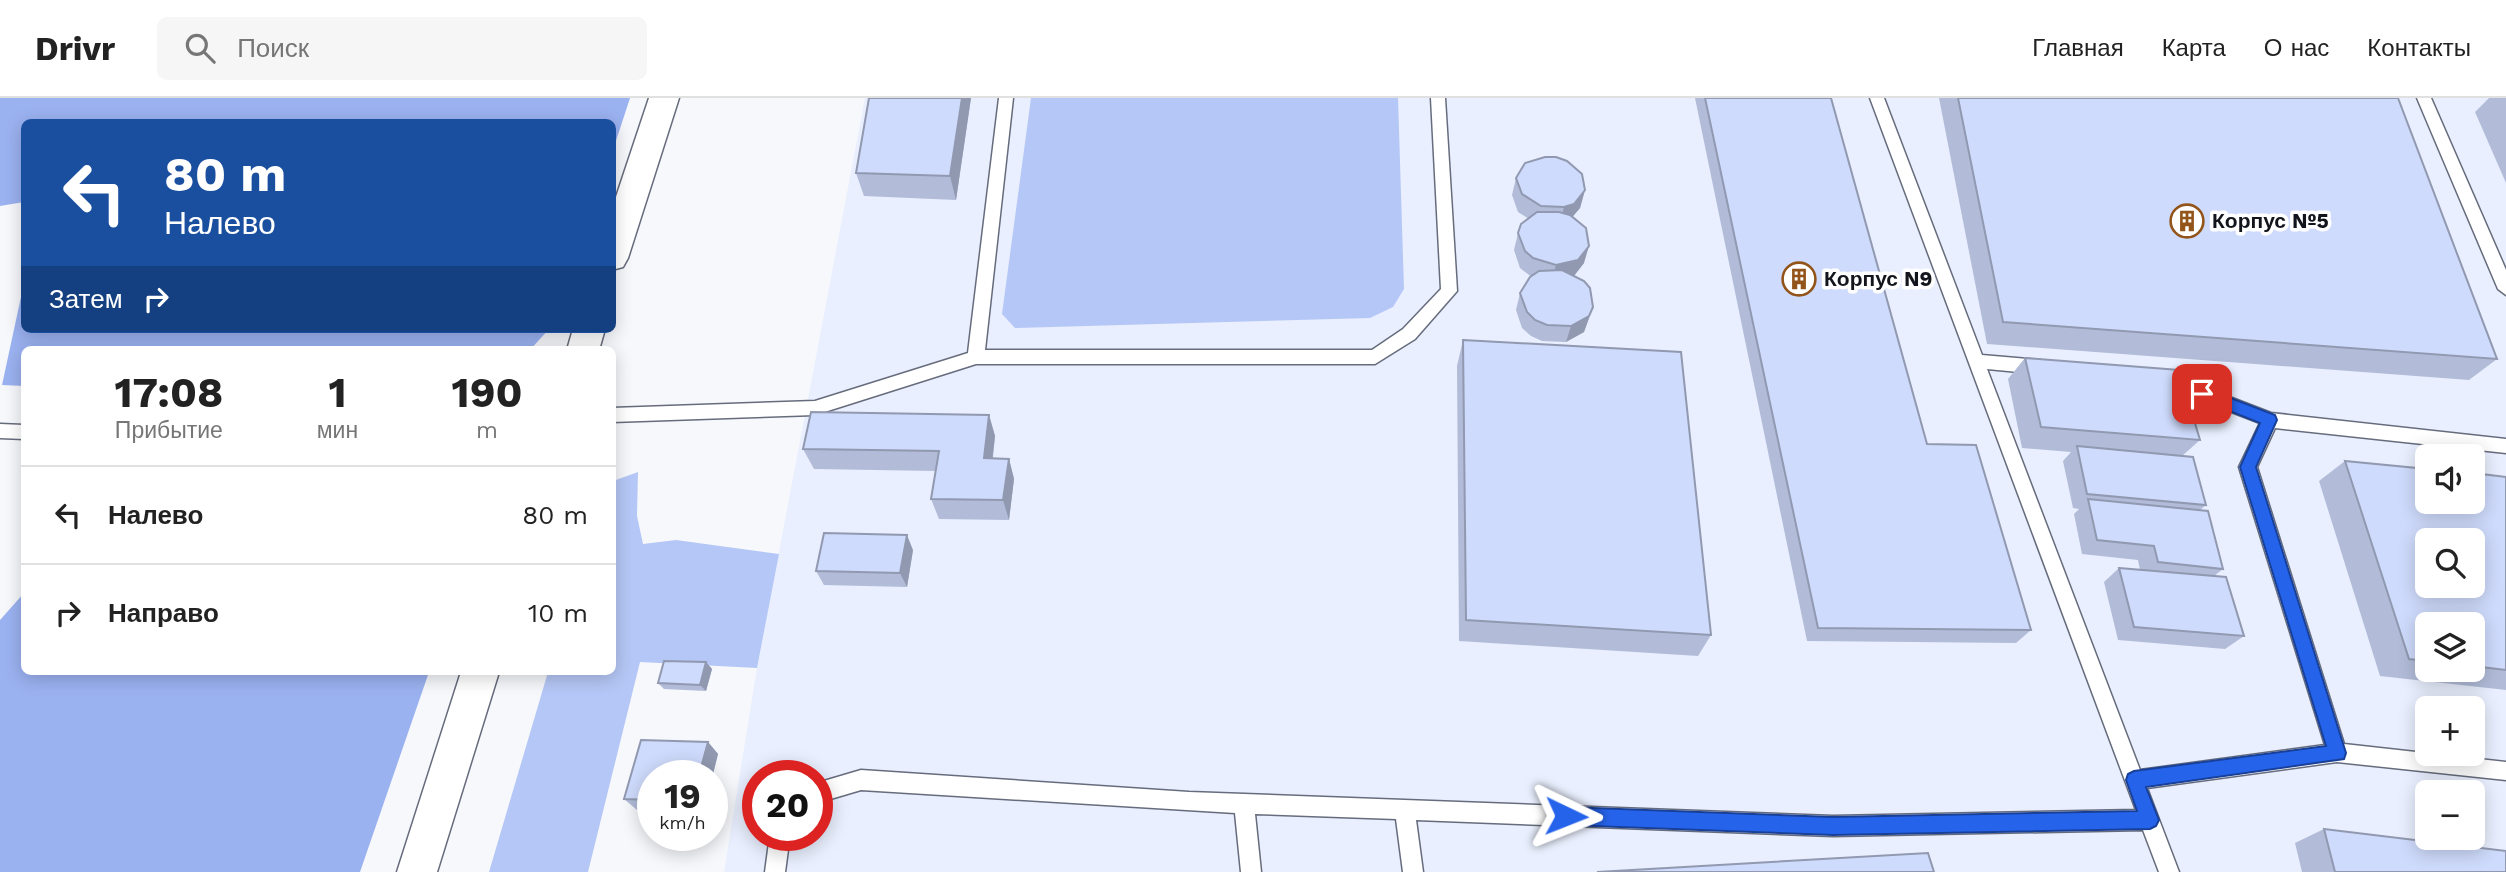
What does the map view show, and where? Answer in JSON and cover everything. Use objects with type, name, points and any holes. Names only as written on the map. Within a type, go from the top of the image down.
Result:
[{"type":"street","points":[[616,246],[664,98]]},
{"type":"street","points":[[417,872],[479,675]]},
{"type":"lane","points":[[976,357],[1006,98]]},
{"type":"lane","points":[[616,415],[815,408],[976,357],[1375,357],[1409,334],[1450,290],[1438,98]]},
{"type":"lane","points":[[1877,98],[2169,872]]},
{"type":"lane","points":[[2424,98],[2506,289]]},
{"type":"lane","points":[[1977,361],[2060,368]]},
{"type":"lane","points":[[2144,375],[2158,376],[2270,420],[2506,446]]},
{"type":"lane","points":[[2270,420],[2248,467],[2337,753]]},
{"type":"lane","points":[[0,431],[21,432]]},
{"type":"lane","points":[[2134,780],[2337,753],[2506,771]]},
{"type":"lane","points":[[833,788],[861,780],[1244,804],[1833,826],[2150,820]]},
{"type":"lane","points":[[1244,804],[1251,872]]},
{"type":"lane","points":[[1405,811],[1412,872]]},
{"type":"lane","points":[[775,872],[778,851]]},
{"type":"shaded area","points":[[0,98],[630,98],[616,141],[616,119],[21,119],[21,202],[0,206]]},
{"type":"shaded area","points":[[865,98],[2506,98],[2506,872],[724,872],[742,761],[742,851],[833,851],[833,760],[742,760],[757,668]]},
{"type":"shaded area","points":[[1031,98],[1398,98],[1404,289],[1393,307],[1370,318],[1015,328],[1002,314]]},
{"type":"shaded area","points":[[21,297],[21,333],[545,333],[534,346],[21,346],[21,386],[2,385]]},
{"type":"shaded area","points":[[638,472],[637,516],[643,544],[676,540],[779,554],[757,668],[640,662],[588,872],[489,872],[547,675],[616,675],[616,480]]},
{"type":"shaded area","points":[[21,596],[21,675],[428,675],[360,872],[0,872],[0,620]]},
{"type":"building","points":[[869,98],[962,98],[950,176],[856,173]]},
{"type":"building","name":"Корпус N9","points":[[1705,98],[1831,98],[1927,444],[1976,445],[2031,630],[1818,628]]},
{"type":"building","name":"Корпус №5","points":[[1958,98],[2398,98],[2497,359],[2003,322]]},
{"type":"building","points":[[1545,157],[1567,161],[1582,174],[1585,190],[1574,204],[1564,207],[1541,206],[1522,194],[1516,178],[1525,163]]},
{"type":"building","points":[[1537,212],[1570,215],[1586,228],[1589,246],[1578,260],[1556,265],[1533,258],[1525,251],[1518,233],[1521,224]]},
{"type":"building","points":[[1562,270],[1584,281],[1590,288],[1593,307],[1589,316],[1571,326],[1547,325],[1535,320],[1527,312],[1520,293],[1530,277],[1539,271]]},
{"type":"building","points":[[1463,340],[1681,352],[1711,635],[1466,620]]},
{"type":"building","points":[[2025,358],[2179,370],[2200,440],[2041,427]]},
{"type":"building","points":[[811,412],[989,415],[984,458],[1009,459],[1003,500],[931,499],[939,451],[803,449]]},
{"type":"building","points":[[2077,446],[2193,457],[2206,505],[2087,494]]},
{"type":"building","points":[[2345,461],[2415,468],[2415,514],[2485,514],[2485,474],[2506,477],[2506,670],[2485,667],[2485,612],[2415,612],[2415,660],[2409,659]]},
{"type":"building","points":[[2088,499],[2208,511],[2223,569],[2158,562],[2154,546],[2097,540]]},
{"type":"building","points":[[824,533],[907,535],[900,573],[816,571]]},
{"type":"building","points":[[2119,568],[2226,577],[2244,636],[2134,627]]},
{"type":"building","points":[[664,661],[706,662],[700,685],[658,683]]},
{"type":"building","points":[[641,740],[708,742],[703,760],[637,760],[637,799],[624,799]]},
{"type":"building","points":[[2324,829],[2415,840],[2415,850],[2485,848],[2506,851],[2506,872],[2335,872]]},
{"type":"building","points":[[1928,853],[1934,872],[1597,872]]},
{"type":"place","name":"Корпус №5","points":[[2187,221]]},
{"type":"place","name":"Корпус N9","points":[[1799,279]]},
{"type":"route","points":[[1566,816],[1833,826],[2150,820],[2134,780],[2337,753],[2248,467],[2270,420],[2202,394]]}]
